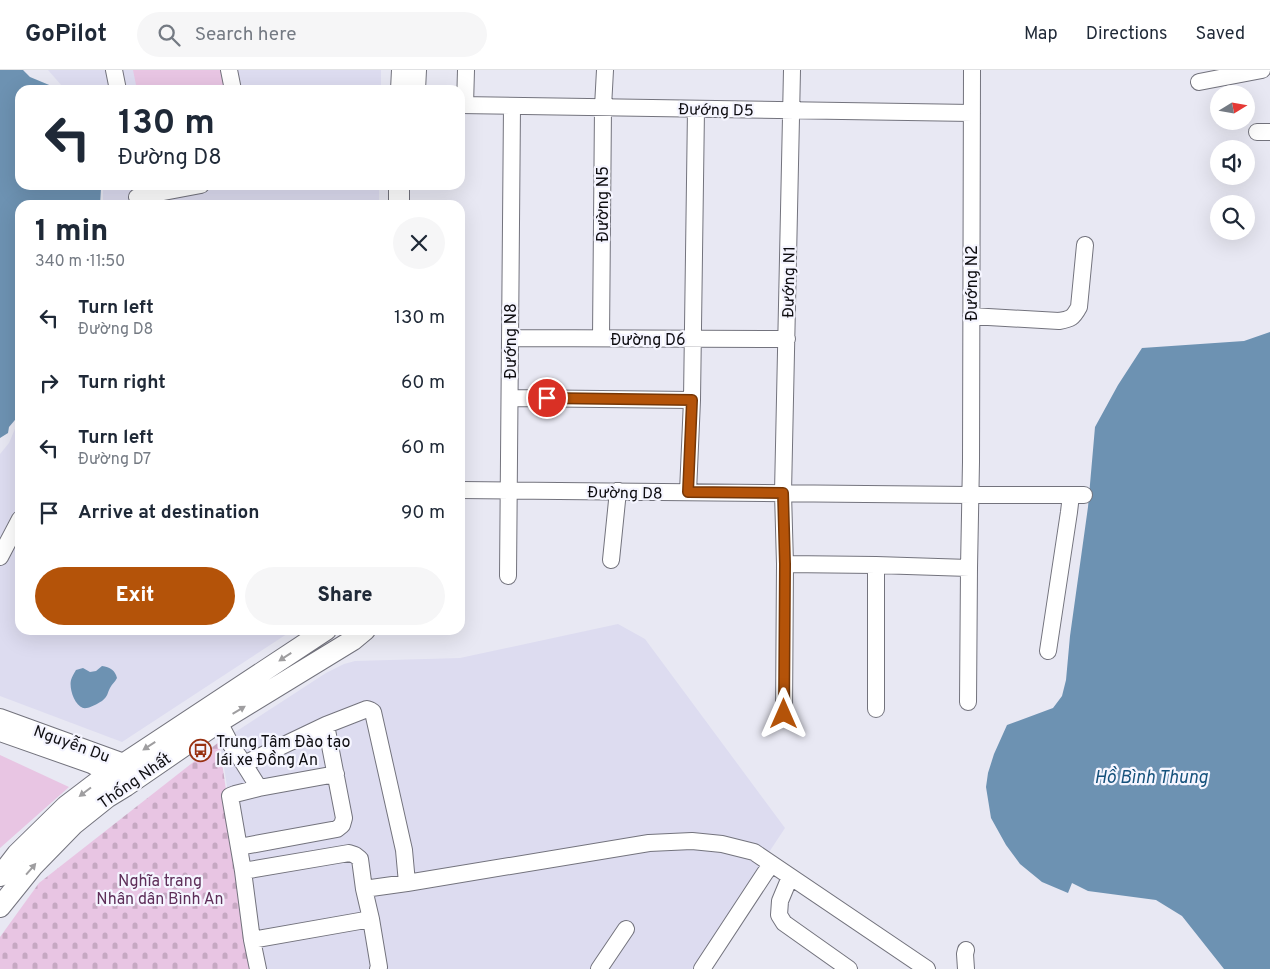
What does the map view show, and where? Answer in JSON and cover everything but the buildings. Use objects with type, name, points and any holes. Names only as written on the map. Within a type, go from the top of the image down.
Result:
[{"type":"main road","points":[[401,85],[402,70]]},
{"type":"main road","points":[[415,85],[416,70]]},
{"type":"main road","name":"Thống Nhất","points":[[0,876],[17,854],[66,806],[116,768],[318,635]]},
{"type":"main road","name":"Thống Nhất","points":[[0,907],[33,866],[73,825],[108,797],[133,782],[219,722],[359,635]]},
{"type":"street","points":[[114,70],[117,85]]},
{"type":"street","points":[[229,70],[232,85]]},
{"type":"street","points":[[465,85],[466,70]]},
{"type":"street","name":"Đường N5","points":[[601,338],[605,70]]},
{"type":"street","name":"Đướng N1","points":[[784,714],[785,564],[783,493],[792,70]]},
{"type":"street","name":"Đướng N2","points":[[968,702],[972,70]]},
{"type":"street","points":[[1199,82],[1262,70]]},
{"type":"street","name":"Đướng D5","points":[[465,105],[972,113]]},
{"type":"street","name":"Đướng N8","points":[[508,576],[512,106]]},
{"type":"street","points":[[688,492],[692,400],[696,109]]},
{"type":"street","points":[[137,196],[172,190]]},
{"type":"street","points":[[971,316],[1070,320],[1079,307],[1085,245]]},
{"type":"street","name":"Đường D6","points":[[510,338],[787,339]]},
{"type":"street","points":[[510,398],[692,400]]},
{"type":"street","name":"Đường D8","points":[[465,490],[970,496],[1077,495],[1069,512],[1048,651]]},
{"type":"street","points":[[611,560],[618,491]]},
{"type":"street","points":[[0,557],[15,528]]},
{"type":"street","points":[[785,564],[969,568]]},
{"type":"street","points":[[876,565],[876,710]]},
{"type":"street","points":[[244,764],[326,725],[367,709],[373,712],[404,850],[407,884]]},
{"type":"street","name":"Nguyễn Du","points":[[0,717],[116,768],[133,782]]},
{"type":"street","points":[[219,722],[231,745],[259,788]]},
{"type":"street","points":[[239,847],[337,829],[342,825],[344,818],[326,725]]},
{"type":"street","name":"Nguyễn Du","points":[[0,733],[91,766],[116,768]]},
{"type":"street","points":[[258,969],[230,796],[259,788],[336,774]]},
{"type":"street","points":[[364,889],[407,884],[649,843],[692,841],[722,844],[754,852],[926,969]]},
{"type":"street","points":[[243,871],[349,853],[355,855],[360,859],[378,969]]},
{"type":"street","points":[[702,969],[772,864]]},
{"type":"street","points":[[790,877],[780,901],[779,915],[784,923],[849,969]]},
{"type":"street","points":[[252,940],[371,919]]},
{"type":"street","points":[[599,969],[626,929]]},
{"type":"street","points":[[966,950],[966,969]]},
{"type":"shaded area","points":[[48,70],[381,70],[381,85],[61,85]]},
{"type":"shaded area","points":[[103,190],[379,190],[379,200],[103,200]]},
{"type":"shaded area","points":[[15,429],[15,635],[285,635],[122,742],[0,696],[0,454],[9,443]]},
{"type":"shaded area","points":[[618,624],[645,639],[785,828],[692,969],[256,969],[220,742],[326,673],[344,664],[355,661],[460,658]]},
{"type":"green space","points":[[133,70],[221,70],[224,85],[136,85]]},
{"type":"green space","name":"Nghĩa trang Nhân dân Bình An","points":[[219,742],[252,969],[0,969],[0,937],[39,883]]},
{"type":"green space","points":[[0,755],[69,787],[0,848]]},
{"type":"water","points":[[0,70],[23,70],[30,77],[49,85],[15,85],[15,190],[101,190],[100,200],[15,200],[15,420],[9,427],[8,433],[0,438]]},
{"type":"water","name":"Hồ Bình Thung","points":[[1270,332],[1270,969],[1224,969],[1182,916],[1156,900],[1088,891],[1072,883],[1068,893],[1042,882],[1020,864],[1006,845],[991,818],[986,787],[994,754],[1007,725],[1053,708],[1062,696],[1066,680],[1070,636],[1088,507],[1095,427],[1118,385],[1142,348],[1244,341]]},
{"type":"water","points":[[102,666],[112,669],[117,678],[102,701],[83,708],[73,696],[72,676],[76,670],[83,668],[90,672],[96,671]]},
{"type":"place","name":"Trung Tâm Đào tạo lái xe Đồng An","points":[[200,750]]},
{"type":"route","points":[[547,398],[692,400],[688,492],[783,493],[785,564],[784,714]]}]
